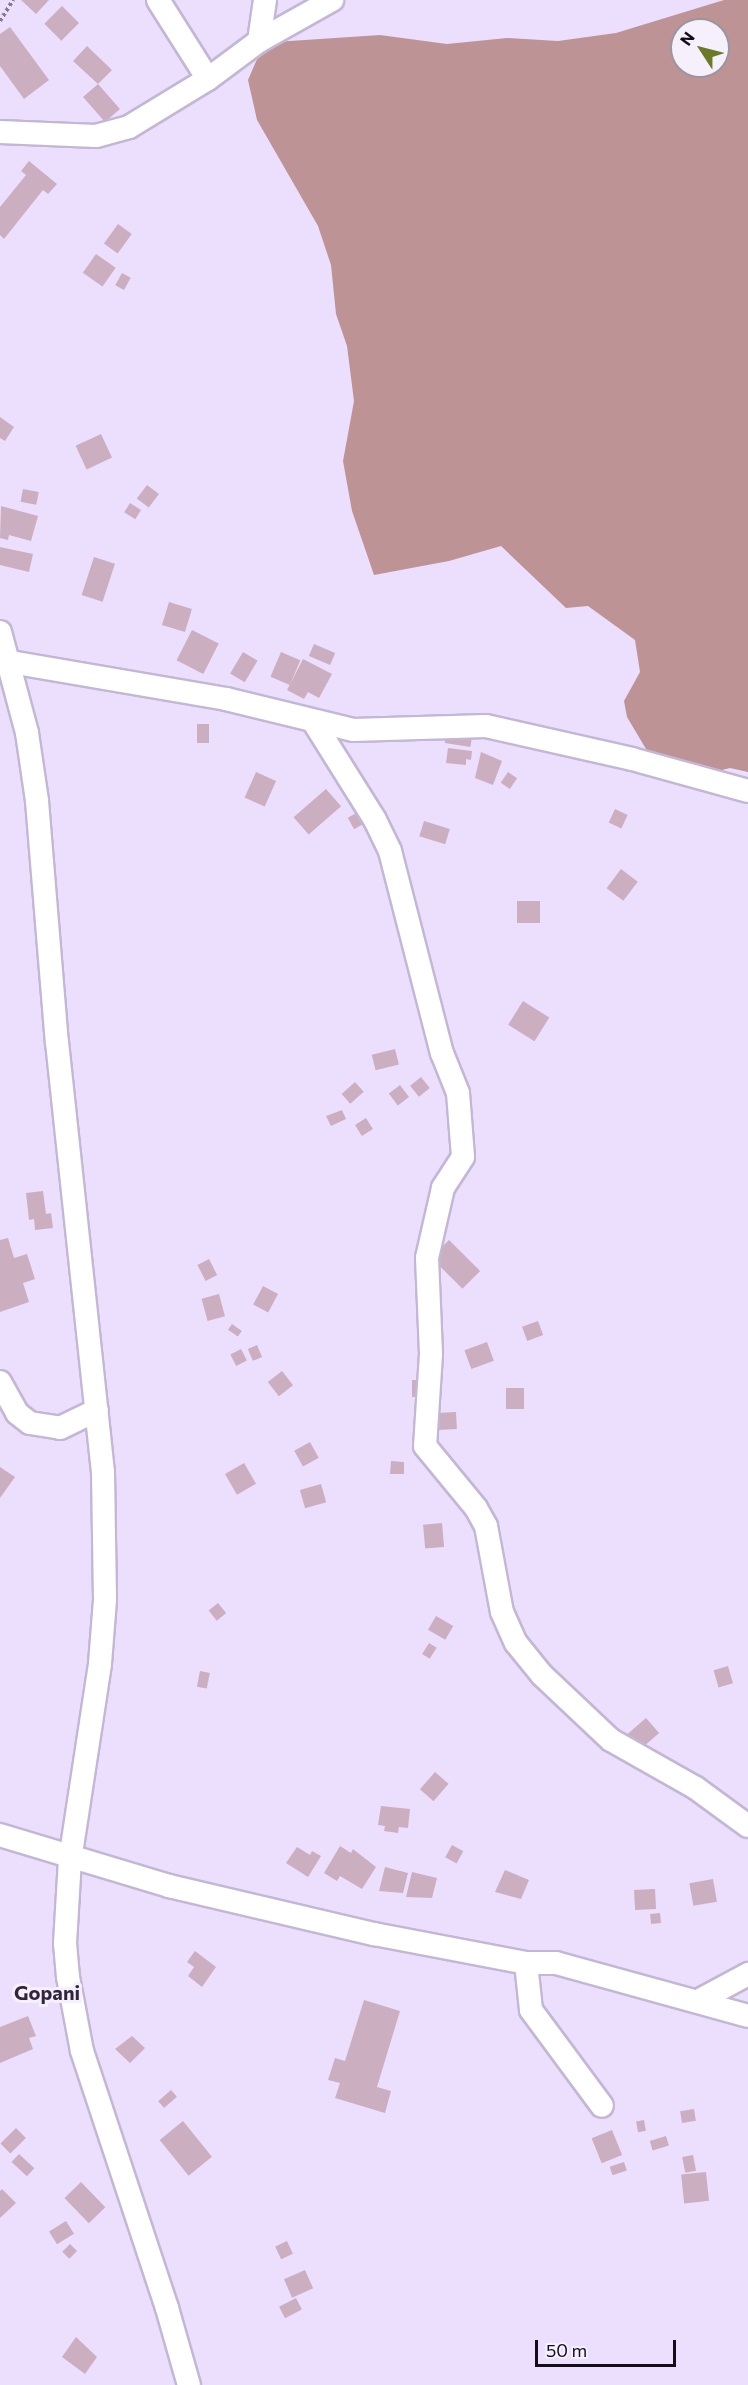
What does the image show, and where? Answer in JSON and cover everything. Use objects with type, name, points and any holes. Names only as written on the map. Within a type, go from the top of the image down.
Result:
[{"type":"street","points":[[158,0],[208,79]]},
{"type":"street","points":[[259,42],[265,0]]},
{"type":"street","points":[[0,132],[96,136],[129,127],[208,79],[259,42],[332,0]]},
{"type":"street","points":[[0,632],[10,662],[27,733],[37,801],[57,1042],[103,1472],[105,1600],[100,1664],[70,1859],[65,1943],[82,2051],[167,2308],[189,2385]]},
{"type":"street","points":[[10,662],[226,699],[313,721],[371,731],[486,726],[632,759],[748,791]]},
{"type":"street","points":[[313,721],[375,820],[390,851],[442,1053],[458,1093],[463,1157],[443,1188],[427,1258],[431,1354],[425,1446],[476,1508],[486,1526],[502,1612],[516,1643],[542,1675],[611,1740],[696,1788],[748,1826]]},
{"type":"street","points":[[0,1382],[17,1413],[30,1423],[60,1428],[97,1410]]},
{"type":"street","points":[[0,1835],[70,1859],[374,1934],[526,1963],[556,1964],[700,2000],[748,2016]]},
{"type":"street","points":[[526,1963],[531,2010],[602,2106]]},
{"type":"street","points":[[700,2000],[748,1974]]},
{"type":"path","points":[[0,21],[13,0]]},
{"type":"shaded area","points":[[724,0],[748,0],[748,772],[730,768],[703,775],[674,768],[646,749],[627,717],[624,701],[640,672],[635,640],[588,606],[566,608],[501,546],[449,561],[374,575],[352,511],[343,461],[354,401],[347,346],[336,314],[331,265],[318,226],[257,120],[248,80],[258,57],[275,42],[380,35],[447,44],[507,38],[558,41],[616,33]]},
{"type":"building","points":[[21,0],[49,0],[36,14]]},
{"type":"building","points":[[62,6],[79,23],[61,41],[44,24]]},
{"type":"building","points":[[10,27],[49,80],[24,99],[0,66],[0,34]]},
{"type":"building","points":[[87,46],[112,70],[98,84],[73,61]]},
{"type":"building","points":[[98,84],[120,109],[105,122],[83,97]]},
{"type":"building","points":[[29,161],[57,184],[48,194],[43,190],[4,239],[0,235],[0,207],[26,175],[21,171]]},
{"type":"building","points":[[118,224],[132,234],[118,253],[104,243]]},
{"type":"building","points":[[96,254],[116,268],[102,287],[83,273]]},
{"type":"building","points":[[122,273],[131,278],[124,290],[115,285]]},
{"type":"building","points":[[0,417],[14,427],[5,441],[0,438]]},
{"type":"building","points":[[101,434],[112,458],[87,469],[76,446]]},
{"type":"building","points":[[147,485],[159,494],[149,508],[137,499]]},
{"type":"building","points":[[23,489],[39,492],[36,505],[21,502]]},
{"type":"building","points":[[130,503],[141,510],[135,519],[124,512]]},
{"type":"building","points":[[1,506],[38,516],[31,541],[9,535],[8,540],[0,538]]},
{"type":"building","points":[[0,547],[33,554],[29,572],[0,565]]},
{"type":"building","points":[[94,557],[115,564],[103,602],[82,595]]},
{"type":"building","points":[[169,602],[192,609],[185,632],[162,625]]},
{"type":"building","points":[[192,630],[219,644],[203,674],[177,660]]},
{"type":"building","points":[[314,644],[335,653],[330,665],[309,656]]},
{"type":"building","points":[[243,652],[258,661],[245,682],[230,673]]},
{"type":"building","points":[[281,652],[300,660],[290,685],[270,677]]},
{"type":"building","points":[[303,659],[332,674],[319,698],[308,692],[304,699],[287,690]]},
{"type":"building","points":[[197,724],[209,724],[209,743],[197,743]]},
{"type":"building","points":[[446,735],[472,739],[470,747],[445,743]]},
{"type":"building","points":[[448,748],[472,751],[471,760],[466,759],[466,765],[446,763]]},
{"type":"building","points":[[481,752],[502,761],[493,785],[475,778]]},
{"type":"building","points":[[256,772],[276,781],[265,807],[245,798]]},
{"type":"building","points":[[508,772],[517,778],[510,789],[501,783]]},
{"type":"building","points":[[326,789],[341,806],[309,835],[294,817]]},
{"type":"building","points":[[615,809],[628,815],[621,829],[609,823]]},
{"type":"building","points":[[360,811],[366,822],[354,829],[348,818]]},
{"type":"building","points":[[424,821],[450,829],[445,844],[419,836]]},
{"type":"building","points":[[621,869],[638,882],[623,901],[607,888]]},
{"type":"building","points":[[517,901],[540,901],[540,923],[517,923]]},
{"type":"building","points":[[523,1001],[549,1017],[534,1041],[508,1025]]},
{"type":"building","points":[[395,1049],[399,1065],[376,1070],[372,1055]]},
{"type":"building","points":[[421,1077],[430,1088],[419,1097],[410,1086]]},
{"type":"building","points":[[355,1082],[364,1092],[350,1104],[342,1094]]},
{"type":"building","points":[[400,1085],[409,1097],[398,1105],[389,1093]]},
{"type":"building","points":[[342,1110],[346,1119],[331,1126],[326,1116]]},
{"type":"building","points":[[366,1118],[373,1129],[362,1136],[355,1125]]},
{"type":"building","points":[[43,1191],[46,1214],[51,1213],[53,1228],[35,1230],[34,1219],[29,1220],[26,1193]]},
{"type":"building","points":[[8,1238],[14,1258],[27,1254],[35,1279],[23,1283],[29,1302],[0,1312],[0,1240]]},
{"type":"building","points":[[449,1240],[480,1271],[462,1289],[431,1258]]},
{"type":"building","points":[[209,1259],[217,1275],[206,1281],[197,1265]]},
{"type":"building","points":[[263,1286],[278,1294],[268,1313],[253,1305]]},
{"type":"building","points":[[219,1294],[225,1316],[208,1321],[202,1299]]},
{"type":"building","points":[[538,1321],[543,1335],[527,1341],[522,1327]]},
{"type":"building","points":[[232,1324],[242,1331],[238,1337],[228,1330]]},
{"type":"building","points":[[487,1342],[494,1361],[471,1369],[464,1350]]},
{"type":"building","points":[[257,1345],[262,1357],[253,1361],[248,1349]]},
{"type":"building","points":[[241,1349],[247,1361],[236,1366],[230,1354]]},
{"type":"building","points":[[282,1371],[293,1385],[279,1396],[268,1382]]},
{"type":"building","points":[[412,1380],[427,1380],[427,1397],[412,1397]]},
{"type":"building","points":[[506,1388],[524,1388],[524,1409],[506,1409]]},
{"type":"building","points":[[456,1412],[457,1429],[433,1430],[432,1413]]},
{"type":"building","points":[[310,1442],[319,1458],[303,1466],[294,1451]]},
{"type":"building","points":[[391,1461],[404,1462],[404,1474],[390,1474]]},
{"type":"building","points":[[244,1463],[256,1484],[237,1495],[225,1474]]},
{"type":"building","points":[[0,1467],[15,1477],[0,1498]]},
{"type":"building","points":[[321,1484],[326,1502],[305,1508],[300,1490]]},
{"type":"building","points":[[442,1523],[444,1547],[425,1549],[423,1525]]},
{"type":"building","points":[[218,1603],[226,1613],[217,1621],[209,1611]]},
{"type":"building","points":[[436,1616],[453,1626],[445,1640],[428,1630]]},
{"type":"building","points":[[429,1643],[437,1648],[430,1659],[422,1654]]},
{"type":"building","points":[[728,1666],[733,1683],[719,1687],[714,1670]]},
{"type":"building","points":[[200,1671],[210,1673],[207,1689],[197,1687]]},
{"type":"building","points":[[646,1718],[659,1733],[639,1751],[626,1736]]},
{"type":"building","points":[[435,1772],[449,1784],[433,1801],[420,1789]]},
{"type":"building","points":[[381,1806],[410,1809],[408,1828],[399,1827],[398,1833],[384,1831],[385,1826],[378,1825]]},
{"type":"building","points":[[452,1845],[463,1851],[457,1864],[445,1857]]},
{"type":"building","points":[[340,1846],[351,1853],[353,1849],[376,1867],[362,1889],[340,1876],[337,1881],[324,1873]]},
{"type":"building","points":[[297,1847],[310,1855],[312,1851],[321,1856],[308,1877],[286,1863]]},
{"type":"building","points":[[385,1867],[408,1873],[403,1893],[379,1891]]},
{"type":"building","points":[[505,1870],[529,1880],[521,1899],[495,1892]]},
{"type":"building","points":[[412,1872],[437,1878],[432,1898],[406,1897]]},
{"type":"building","points":[[713,1879],[717,1902],[693,1906],[689,1883]]},
{"type":"building","points":[[655,1889],[656,1909],[635,1910],[634,1890]]},
{"type":"building","points":[[660,1913],[661,1923],[651,1924],[650,1914]]},
{"type":"building","points":[[195,1951],[216,1967],[202,1987],[188,1976],[194,1967],[187,1962]]},
{"type":"building","points":[[364,2000],[400,2011],[377,2087],[391,2091],[385,2113],[335,2098],[340,2083],[328,2080],[335,2058],[345,2061]]},
{"type":"building","points":[[28,2016],[36,2036],[29,2038],[33,2049],[0,2063],[0,2027]]},
{"type":"building","points":[[132,2036],[145,2048],[130,2063],[115,2049]]},
{"type":"building","points":[[171,2090],[177,2097],[164,2108],[158,2101]]},
{"type":"building","points":[[694,2109],[696,2121],[682,2123],[680,2111]]},
{"type":"building","points":[[644,2120],[646,2131],[638,2132],[636,2121]]},
{"type":"building","points":[[183,2121],[212,2157],[189,2176],[160,2140]]},
{"type":"building","points":[[16,2128],[26,2138],[10,2153],[0,2144]]},
{"type":"building","points":[[612,2130],[622,2155],[602,2163],[592,2138]]},
{"type":"building","points":[[666,2136],[669,2146],[653,2151],[650,2141]]},
{"type":"building","points":[[19,2154],[34,2168],[27,2176],[11,2162]]},
{"type":"building","points":[[693,2155],[696,2171],[685,2173],[682,2157]]},
{"type":"building","points":[[624,2162],[627,2171],[613,2175],[610,2167]]},
{"type":"building","points":[[706,2172],[709,2201],[684,2203],[681,2175]]},
{"type":"building","points":[[81,2182],[105,2207],[89,2223],[64,2198]]},
{"type":"building","points":[[2,2189],[16,2203],[0,2218],[0,2191]]},
{"type":"building","points":[[66,2221],[74,2234],[57,2244],[49,2232]]},
{"type":"building","points":[[287,2241],[293,2254],[281,2259],[275,2246]]},
{"type":"building","points":[[70,2244],[77,2251],[69,2259],[62,2252]]},
{"type":"building","points":[[305,2270],[313,2288],[292,2298],[284,2279]]},
{"type":"building","points":[[296,2298],[302,2310],[285,2318],[279,2307]]},
{"type":"building","points":[[76,2337],[97,2357],[85,2374],[62,2357]]},
{"type":"district","name":"Gopani","points":[[47,1992]]}]
